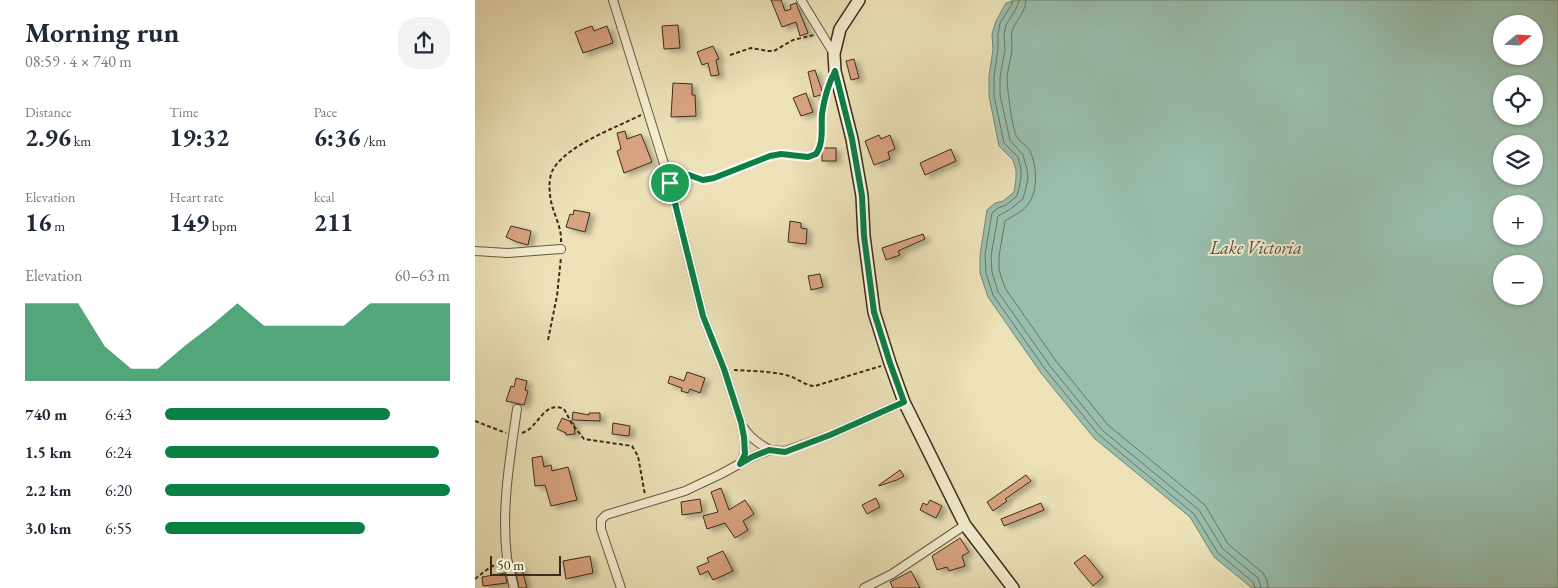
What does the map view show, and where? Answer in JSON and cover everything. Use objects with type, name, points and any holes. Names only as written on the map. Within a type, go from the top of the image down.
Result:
[{"type":"street","points":[[613,0],[670,183],[703,316],[724,369],[741,422],[745,454],[740,464]]},
{"type":"street","points":[[801,0],[834,54]]},
{"type":"street","points":[[859,0],[840,29],[834,54],[835,71],[852,139],[862,196],[864,236],[874,312],[904,402],[965,525],[1013,588]]},
{"type":"street","points":[[475,251],[507,253],[561,249]]},
{"type":"street","points":[[741,422],[748,435],[759,445],[769,450],[785,452],[830,435],[904,402]]},
{"type":"street","points":[[514,588],[507,559],[505,498],[517,409]]},
{"type":"street","points":[[621,588],[601,529],[601,520],[606,515],[685,491],[769,450]]},
{"type":"street","points":[[864,588],[892,574],[965,525]]},
{"type":"path","points":[[730,55],[751,48],[767,52],[773,51],[801,37],[821,35]]},
{"type":"path","points":[[670,183],[689,175],[703,180],[714,178],[770,156],[781,154],[808,157],[816,154],[820,144],[825,98],[829,82],[835,71]]},
{"type":"path","points":[[548,340],[557,296],[562,237],[550,195],[550,179],[553,169],[569,151],[648,112]]},
{"type":"path","points":[[724,369],[784,374],[795,377],[812,386],[890,363]]},
{"type":"path","points":[[475,421],[512,436],[530,430],[549,409],[554,407],[564,409],[572,424],[584,439],[632,446],[641,466],[643,491],[650,503]]},
{"type":"path","points":[[475,579],[489,568],[507,559]]},
{"type":"water","name":"Lake Victoria","points":[[1017,0],[1558,0],[1558,588],[1252,588],[1214,557],[1190,517],[1094,438],[1041,373],[988,297],[980,273],[980,255],[987,210],[1014,192],[1016,179],[1013,160],[999,146],[989,96],[989,76],[993,49],[992,34],[996,21],[1006,3]]},
{"type":"building","points":[[771,0],[781,0],[785,11],[791,9],[790,5],[796,3],[808,33],[800,36],[796,22],[782,27]]},
{"type":"building","points":[[678,25],[680,48],[664,49],[662,26]]},
{"type":"building","points":[[592,26],[594,31],[607,26],[613,43],[583,53],[575,32]]},
{"type":"building","points":[[713,46],[719,59],[716,60],[719,75],[711,76],[708,63],[702,65],[697,52]]},
{"type":"building","points":[[854,59],[859,78],[851,80],[846,61]]},
{"type":"building","points":[[815,70],[823,94],[814,97],[808,72]]},
{"type":"building","points":[[673,83],[692,84],[692,95],[695,95],[696,116],[671,117]]},
{"type":"building","points":[[806,93],[813,112],[801,116],[793,98]]},
{"type":"building","points":[[625,131],[627,139],[641,134],[652,162],[624,173],[617,151],[621,149],[617,133]]},
{"type":"building","points":[[879,135],[881,139],[890,135],[895,149],[888,152],[890,159],[874,165],[865,141]]},
{"type":"building","points":[[822,148],[836,148],[836,161],[822,161]]},
{"type":"building","points":[[951,149],[956,161],[925,175],[920,163]]},
{"type":"building","points":[[574,210],[590,213],[585,232],[566,227],[570,214],[573,215]]},
{"type":"building","points":[[790,221],[801,223],[801,228],[807,229],[806,244],[788,242]]},
{"type":"building","points":[[511,226],[531,231],[528,245],[506,237]]},
{"type":"building","points":[[923,234],[925,239],[898,251],[900,255],[886,260],[882,248]]},
{"type":"building","points":[[820,274],[823,287],[811,290],[808,276]]},
{"type":"building","points":[[687,372],[705,378],[700,393],[690,389],[688,393],[681,391],[682,388],[668,383],[670,376],[684,381]]},
{"type":"building","points":[[516,378],[527,381],[525,390],[528,391],[524,405],[506,401],[511,386],[514,387]]},
{"type":"building","points":[[573,412],[589,415],[589,413],[600,413],[600,421],[572,420]]},
{"type":"building","points":[[562,418],[574,423],[575,434],[566,435],[566,433],[557,429]]},
{"type":"building","points":[[613,423],[630,426],[629,436],[612,434]]},
{"type":"building","points":[[542,456],[544,467],[551,465],[552,471],[568,467],[577,500],[551,506],[545,485],[535,486],[532,458]]},
{"type":"building","points":[[900,470],[904,476],[879,486],[879,485]]},
{"type":"building","points":[[1026,475],[1031,481],[1005,499],[1007,501],[993,511],[987,502]]},
{"type":"building","points":[[721,488],[729,510],[745,500],[754,514],[743,521],[748,530],[735,538],[725,523],[707,529],[703,516],[718,512],[711,492]]},
{"type":"building","points":[[876,498],[880,507],[867,514],[862,505]]},
{"type":"building","points":[[700,499],[702,512],[682,515],[681,502]]},
{"type":"building","points":[[930,500],[942,506],[936,518],[920,510],[923,503],[927,505]]},
{"type":"building","points":[[1041,503],[1044,510],[1004,526],[1001,519]]},
{"type":"building","points":[[960,538],[969,552],[962,556],[965,566],[949,571],[947,567],[937,570],[932,556]]},
{"type":"building","points":[[723,551],[733,571],[713,580],[708,571],[700,575],[697,567],[709,562],[707,558]]},
{"type":"building","points":[[1085,555],[1103,577],[1093,586],[1074,563]]},
{"type":"building","points":[[590,556],[593,573],[566,579],[563,561]]},
{"type":"building","points":[[521,566],[527,588],[519,588],[515,568]]},
{"type":"building","points":[[911,571],[920,588],[893,588],[890,582]]},
{"type":"building","points":[[505,573],[507,583],[483,586],[482,577]]},
{"type":"route","points":[[835,71],[852,139],[862,196],[864,236],[874,312],[904,402],[830,435],[785,452],[769,450],[740,464],[745,454],[741,422],[724,369],[703,316],[670,183],[689,175],[707,180],[770,156],[781,154],[808,157],[816,154],[820,144],[825,98],[829,82],[835,71]]}]
